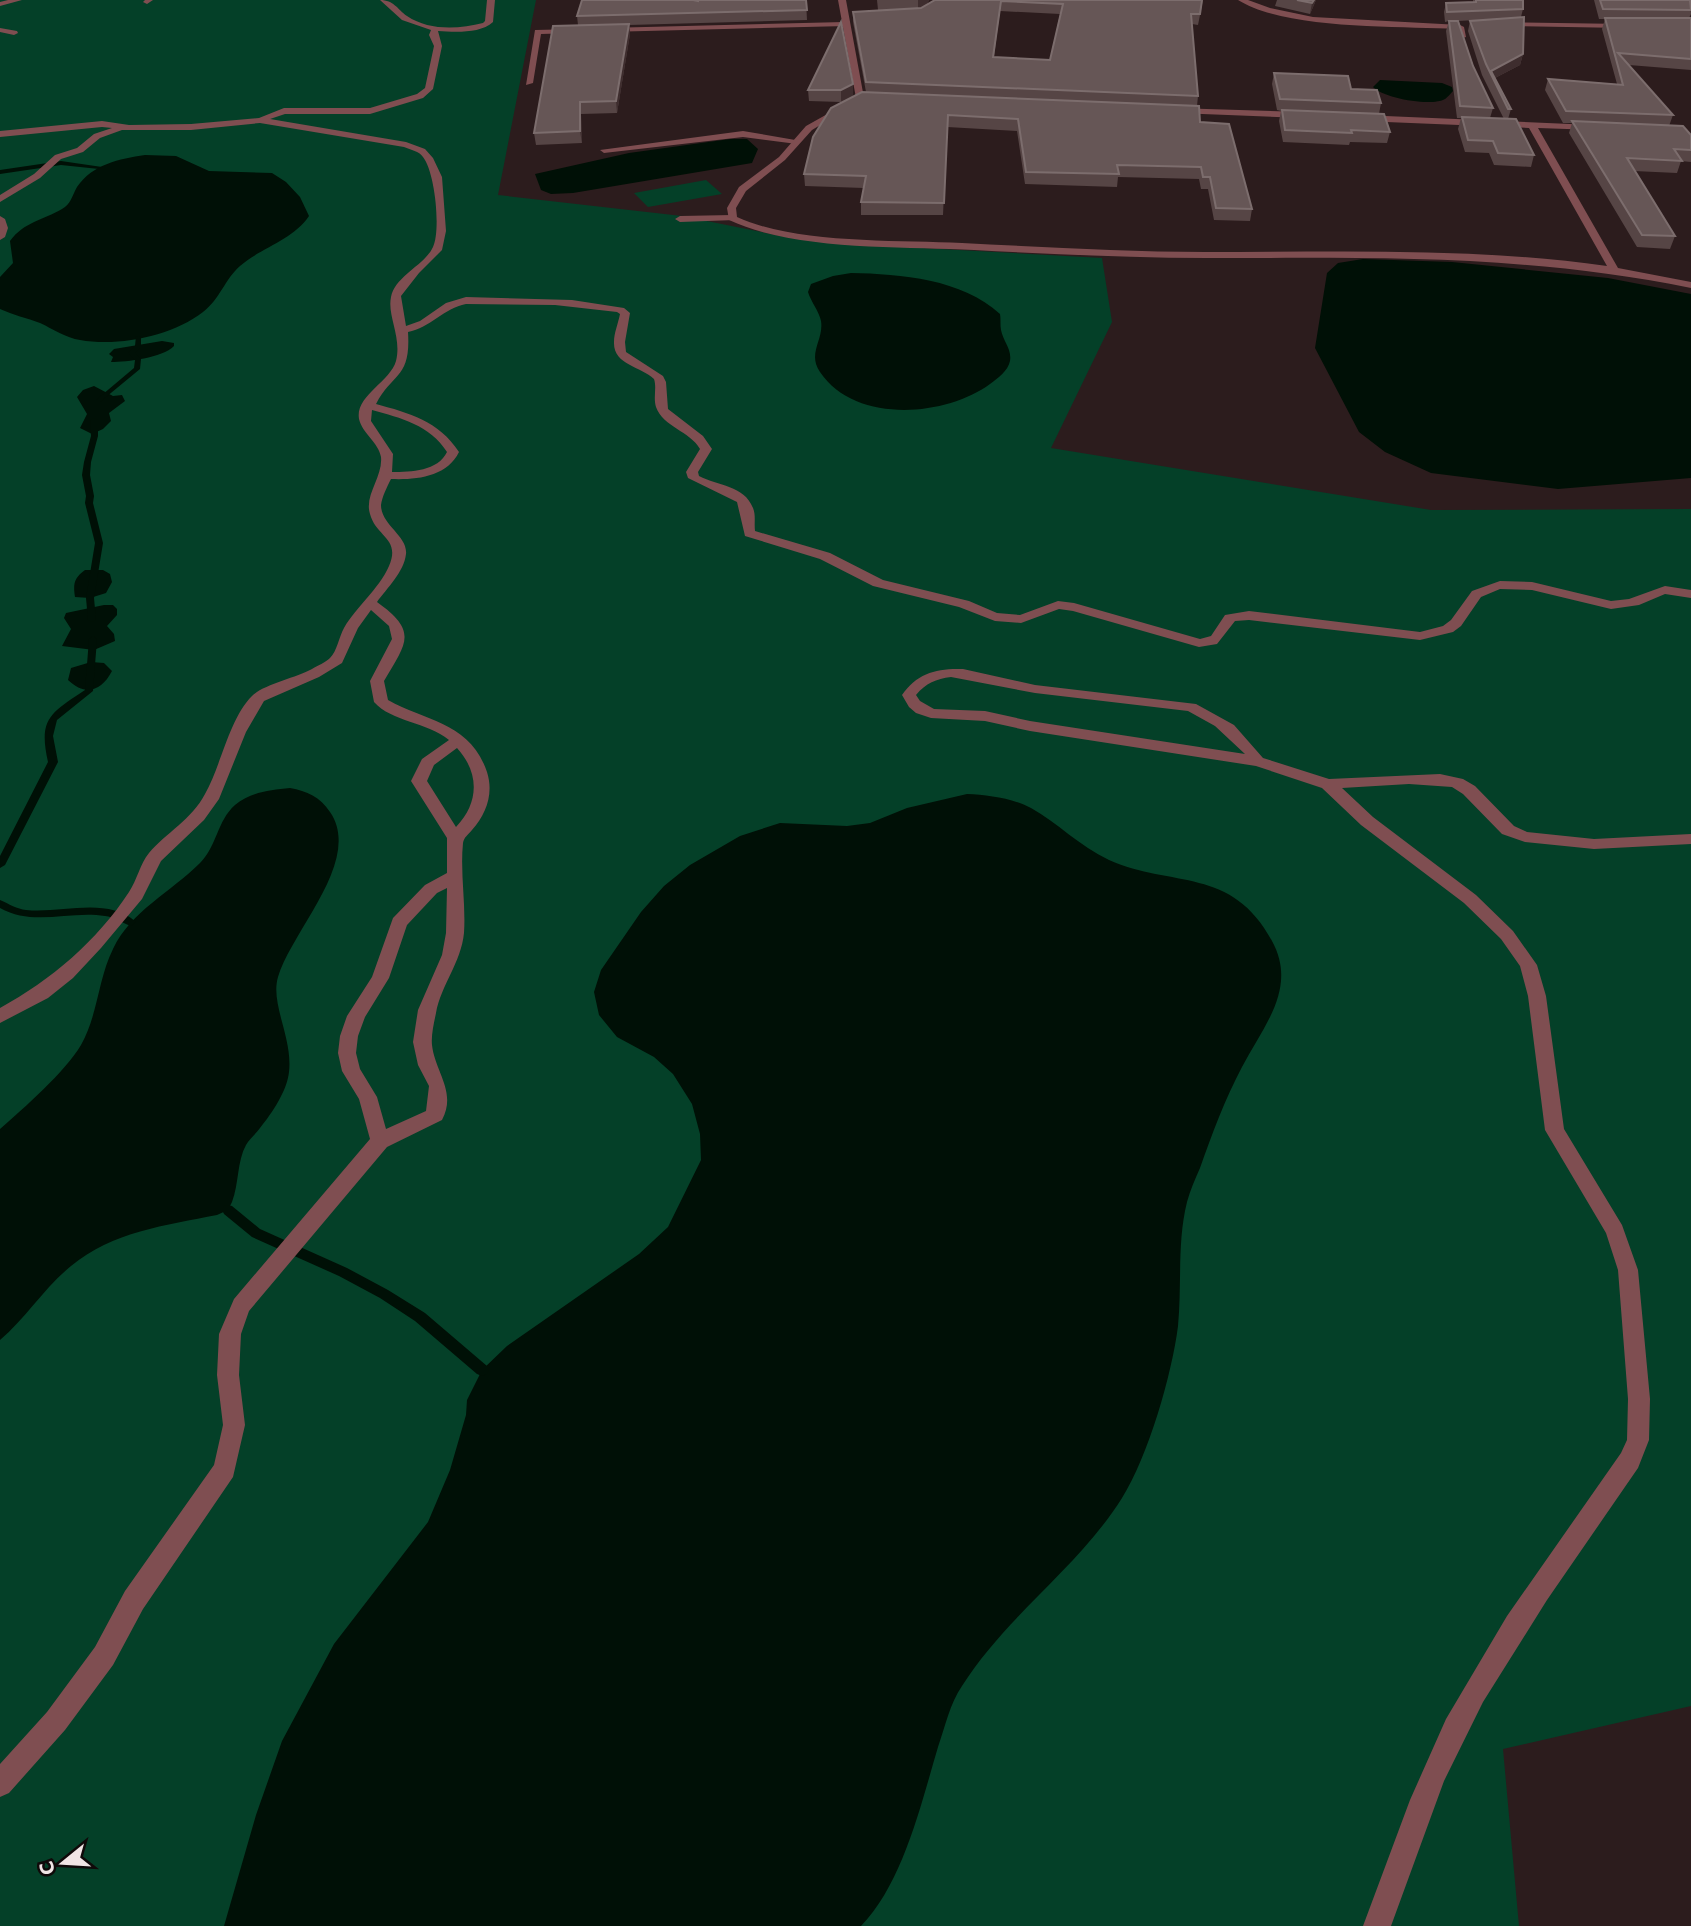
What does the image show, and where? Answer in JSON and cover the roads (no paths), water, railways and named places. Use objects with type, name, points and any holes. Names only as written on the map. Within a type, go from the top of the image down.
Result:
[{"type":"street","points":[[0,4],[18,0]]},
{"type":"street","points":[[384,0],[394,6],[405,19],[435,28],[460,29],[489,22],[491,0]]},
{"type":"street","points":[[842,0],[860,98]]},
{"type":"street","points":[[1242,0],[1268,10],[1313,19],[1460,27],[1471,25]]},
{"type":"street","points":[[594,30],[844,20],[855,16]]},
{"type":"street","points":[[1499,24],[1637,26]]},
{"type":"street","points":[[1460,27],[1466,51]]},
{"type":"street","points":[[0,134],[102,124],[121,127],[191,127],[260,120],[284,111],[370,111],[420,96],[429,89],[438,46],[433,35],[435,28]]},
{"type":"street","points":[[529,83],[540,28],[580,31]]},
{"type":"street","points":[[0,30],[14,33]]},
{"type":"street","points":[[732,218],[733,204],[746,185],[790,152],[815,122],[860,98],[874,98]]},
{"type":"street","points":[[1168,110],[1320,116]]},
{"type":"street","points":[[1493,111],[1499,123]]},
{"type":"street","points":[[1348,117],[1598,128]]},
{"type":"street","points":[[0,1016],[42,993],[67,973],[95,944],[136,895],[154,858],[198,816],[213,794],[238,732],[258,698],[314,674],[337,660],[351,628],[394,570],[400,553],[391,535],[376,516],[375,503],[386,475],[387,454],[365,421],[369,405],[399,370],[402,356],[401,329],[395,307],[396,296],[415,271],[438,250],[441,241],[437,177],[427,154],[406,145],[260,120]]},
{"type":"street","points":[[1532,125],[1613,268]]},
{"type":"street","points":[[0,199],[44,170],[58,157],[80,150],[97,136],[121,127]]},
{"type":"street","points":[[604,150],[743,134],[797,141]]},
{"type":"street","points":[[680,219],[732,218],[758,228],[792,234],[866,241],[1115,254],[1441,255],[1613,268],[1691,285]]},
{"type":"street","points":[[0,219],[3,228],[0,237]]},
{"type":"street","points":[[401,329],[411,330],[422,325],[438,309],[454,302],[474,300],[534,301],[620,310],[625,313],[619,348],[622,354],[658,376],[661,383],[660,405],[665,414],[696,436],[706,449],[692,472],[694,478],[740,497],[748,511],[747,528],[750,533],[825,556],[878,583],[964,604],[995,617],[1021,619],[1058,605],[1074,607],[1199,643],[1210,643],[1219,636],[1230,618],[1253,615],[1331,628],[1420,636],[1436,634],[1456,625],[1476,595],[1496,586],[1538,588],[1623,605],[1633,604],[1662,589],[1672,588],[1691,594]]},
{"type":"street","points":[[369,405],[423,424],[449,444],[453,452],[451,459],[443,466],[398,476],[386,475]]},
{"type":"street","points":[[371,604],[389,616],[401,635],[377,681],[381,702],[392,709],[443,728],[458,740],[479,768],[482,781],[481,802],[471,822],[455,838]]},
{"type":"street","points":[[1258,761],[1232,730],[1208,713],[1191,707],[1035,689],[963,674],[927,677],[916,685],[909,695],[919,710],[939,715],[997,718],[1030,726],[1258,761],[1328,784],[1440,779],[1457,783],[1469,790],[1508,830],[1551,841],[1640,843],[1691,839]]},
{"type":"street","points":[[0,1784],[56,1721],[104,1656],[134,1600],[225,1469],[234,1425],[228,1375],[230,1334],[241,1306],[380,1141],[435,1115],[438,1086],[427,1065],[422,1042],[427,1010],[451,955],[455,933],[455,838],[419,781],[427,762],[458,740]]},
{"type":"street","points":[[1328,784],[1367,821],[1470,900],[1507,935],[1528,965],[1538,996],[1539,1026],[1555,1130],[1615,1231],[1628,1270],[1639,1399],[1638,1440],[1630,1461],[1507,1640],[1455,1728],[1435,1773],[1377,1926]]},
{"type":"street","points":[[380,1141],[377,1121],[368,1097],[351,1071],[347,1053],[349,1036],[356,1016],[380,978],[399,922],[430,889],[453,877]]},
{"type":"waterway","points":[[0,172],[61,163],[99,167]]},
{"type":"waterway","points":[[98,401],[137,369],[138,359],[131,353],[138,347],[138,337]]},
{"type":"waterway","points":[[92,620],[90,598],[99,543],[89,503],[86,475],[94,436],[94,420]]},
{"type":"waterway","points":[[0,865],[53,762],[48,736],[53,719],[89,691],[93,639]]},
{"type":"waterway","points":[[0,904],[23,913],[105,912],[131,922]]},
{"type":"waterway","points":[[228,1210],[256,1233],[343,1272],[384,1294],[420,1317],[482,1370]]}]
